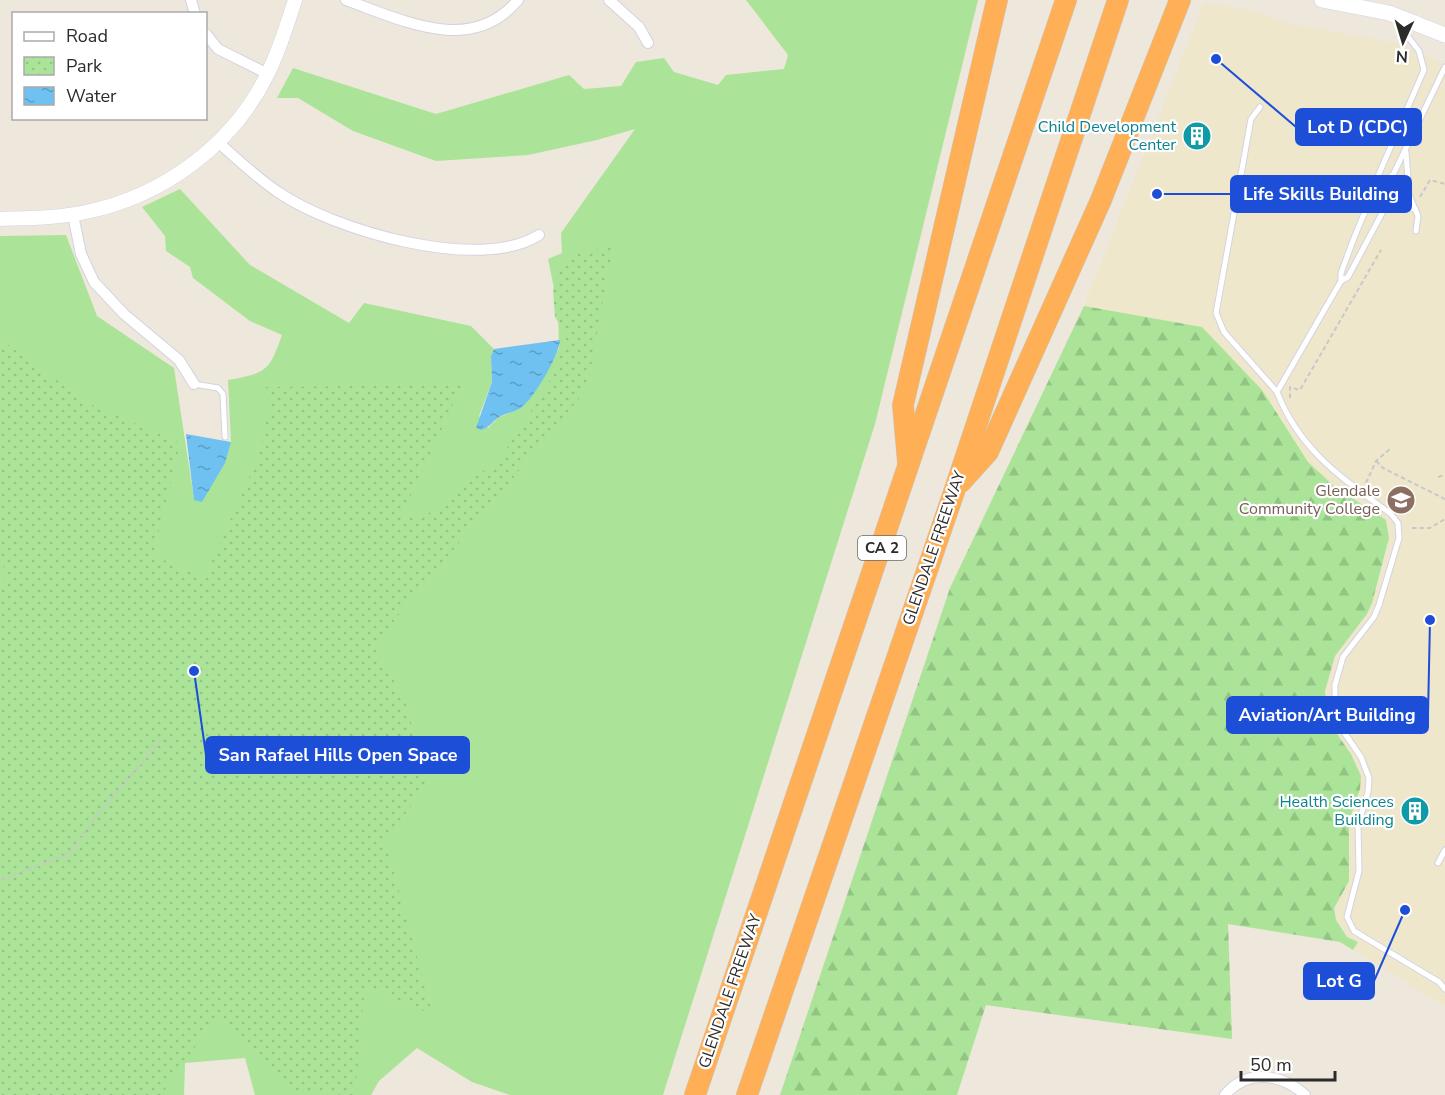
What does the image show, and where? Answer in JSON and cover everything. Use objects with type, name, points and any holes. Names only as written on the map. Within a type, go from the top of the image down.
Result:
[{"type":"highway","points":[[909,470],[903,405],[997,0]]},
{"type":"highway","name":"GLENDALE FREEWAY","points":[[695,1095],[909,470],[1066,0]]},
{"type":"highway","name":"GLENDALE FREEWAY","points":[[747,1095],[955,489],[1118,0]]},
{"type":"highway","points":[[955,489],[988,452],[1101,200],[1180,0]]},
{"type":"main road","points":[[1322,0],[1389,13],[1445,35]]},
{"type":"street","points":[[0,219],[74,214],[111,206],[141,194],[192,166],[218,142],[248,108],[268,74],[295,0]]},
{"type":"street","points":[[346,0],[436,29],[461,32],[494,20],[508,12],[518,0]]},
{"type":"street","points":[[609,0],[639,27],[648,43]]},
{"type":"street","points":[[207,35],[218,49],[268,74]]},
{"type":"street","points":[[218,142],[278,193],[319,214],[365,230],[423,246],[455,250],[508,248],[527,243],[539,235]]},
{"type":"street","points":[[74,214],[81,254],[94,282],[124,314],[179,360],[194,384]]},
{"type":"street","points":[[1225,1095],[1242,1081],[1256,1077],[1271,1077],[1292,1084],[1305,1095]]},
{"type":"lane","points":[[1372,201],[1371,195],[1375,183],[1424,66],[1419,51],[1389,13]]},
{"type":"lane","points":[[1277,392],[1341,281],[1341,273],[1372,201],[1384,180],[1393,175],[1445,67]]},
{"type":"lane","points":[[1260,107],[1251,119],[1216,313],[1224,332],[1277,392],[1287,414],[1308,447],[1324,464],[1391,514],[1398,523],[1399,537],[1379,605],[1374,617],[1342,657],[1335,685],[1335,711],[1339,725],[1361,757],[1369,778],[1368,792],[1356,836],[1359,871],[1347,917],[1354,931],[1439,982],[1445,989]]},
{"type":"lane","points":[[1405,150],[1409,195],[1419,223],[1416,231]]},
{"type":"lane","points":[[1341,281],[1348,277],[1396,187],[1393,175]]},
{"type":"lane","points":[[1389,201],[1415,209]]},
{"type":"lane","points":[[194,384],[218,388],[224,394],[225,436]]},
{"type":"lane","points":[[1438,863],[1445,850]]},
{"type":"path","points":[[1419,199],[1430,180],[1445,184]]},
{"type":"path","points":[[1326,206],[1350,210]]},
{"type":"path","points":[[1292,404],[1290,387],[1300,390],[1381,250]]},
{"type":"path","points":[[1366,483],[1376,461],[1391,448]]},
{"type":"path","points":[[1376,461],[1383,468],[1445,499]]},
{"type":"path","points":[[1437,477],[1445,475]]},
{"type":"path","points":[[1412,528],[1430,528],[1445,519]]},
{"type":"path","points":[[0,880],[69,854],[161,740]]},
{"type":"shaded area","name":"Glendale Community College","points":[[1204,3],[1254,11],[1287,23],[1400,44],[1445,64],[1445,1006],[1353,950],[1357,942],[1347,937],[1336,920],[1334,908],[1350,867],[1348,838],[1356,763],[1332,727],[1326,707],[1325,691],[1335,656],[1367,614],[1372,603],[1388,547],[1389,529],[1379,513],[1335,487],[1308,462],[1202,327],[1084,306]]},
{"type":"green space","points":[[746,0],[978,0],[875,424],[663,1095],[510,1095],[472,1082],[417,1048],[379,1081],[371,1095],[255,1095],[245,1058],[185,1063],[184,1095],[0,1095],[0,236],[66,235],[97,316],[174,368],[194,499],[231,442],[228,380],[251,375],[264,369],[273,357],[282,335],[250,321],[193,278],[190,267],[166,251],[165,236],[142,207],[180,189],[250,265],[349,323],[364,303],[471,326],[494,349],[491,356],[492,382],[479,416],[488,428],[499,417],[520,409],[542,379],[559,348],[558,308],[548,259],[562,253],[561,233],[635,129],[528,155],[436,161],[353,131],[298,98],[277,98],[293,68],[436,114],[569,75],[584,89],[621,86],[636,62],[664,58],[674,72],[718,85],[726,75],[784,69],[788,55]]},
{"type":"green space","points":[[613,246],[587,389],[373,646],[404,697],[428,784],[385,840],[433,1015],[365,985],[355,1095],[294,1093],[217,1016],[161,1095],[0,1095],[0,583],[9,575],[0,562],[0,339],[88,403],[180,443],[153,555],[204,579],[259,455],[270,403],[263,387],[462,385],[402,514],[420,520],[500,458],[547,387],[567,337],[555,317],[553,290],[563,258]]},
{"type":"green space","points":[[1084,306],[1202,327],[1262,390],[1308,462],[1335,487],[1386,520],[1389,538],[1372,603],[1367,614],[1335,656],[1325,691],[1326,707],[1332,727],[1351,754],[1361,776],[1360,789],[1349,821],[1349,881],[1334,908],[1336,920],[1347,937],[1358,942],[1353,950],[1340,942],[1228,924],[1232,1039],[986,1005],[957,1095],[780,1095],[950,588]]},
{"type":"water","points":[[560,340],[551,366],[526,403],[521,408],[499,417],[484,429],[476,428],[492,382],[491,356],[494,349]]},
{"type":"water","points":[[186,434],[231,442],[225,463],[202,502],[194,500]]},
{"type":"place","name":"Lot D (CDC)","points":[[1216,59]]},
{"type":"place","name":"Child Development Center","points":[[1197,136]]},
{"type":"place","name":"Life Skills Building","points":[[1157,194]]},
{"type":"place","name":"Glendale Community College","points":[[1401,500]]},
{"type":"place","name":"Aviation/Art Building","points":[[1430,620]]},
{"type":"place","name":"San Rafael Hills Open Space","points":[[194,671]]},
{"type":"place","name":"Health Sciences Building","points":[[1415,811]]},
{"type":"place","name":"Lot G","points":[[1405,910]]}]
